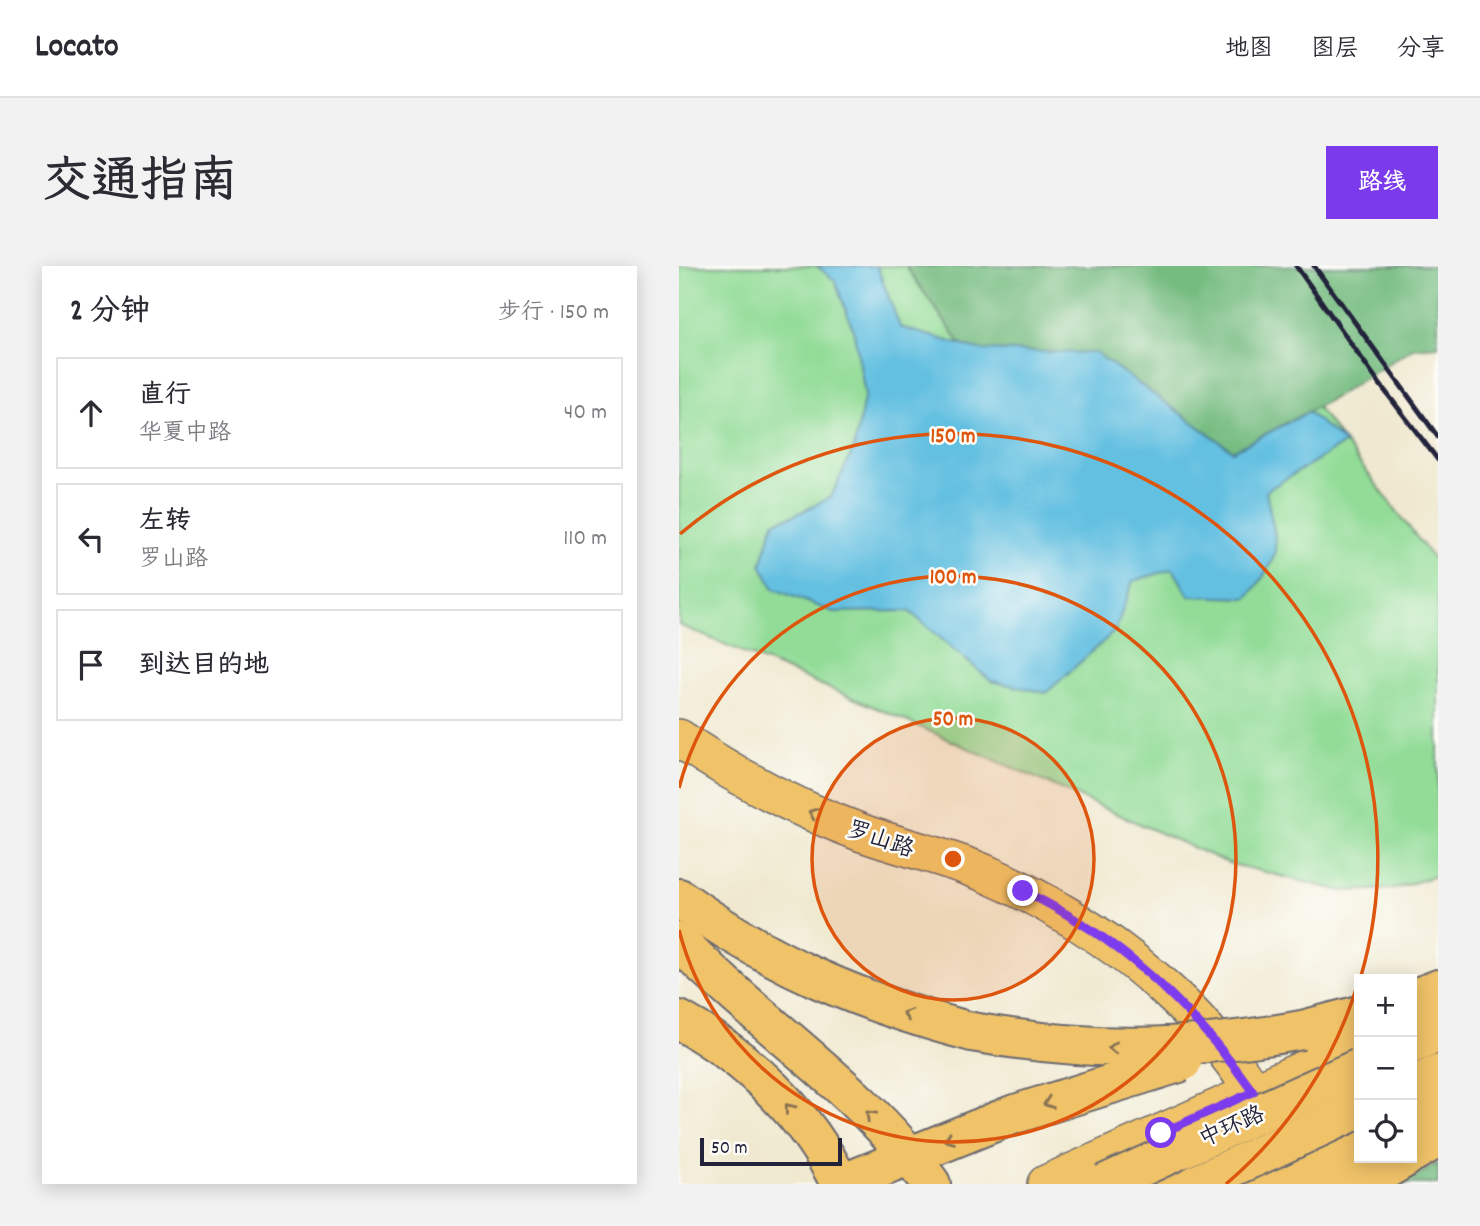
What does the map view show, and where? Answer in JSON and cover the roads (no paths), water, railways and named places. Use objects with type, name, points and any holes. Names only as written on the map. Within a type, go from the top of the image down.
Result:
[{"type":"highway","points":[[679,898],[762,953],[812,978],[869,1002],[972,1032],[1057,1045],[1136,1049],[1195,1046],[1302,1030]]},
{"type":"highway","points":[[679,941],[753,1013],[890,1134],[931,1184]]},
{"type":"highway","points":[[1417,997],[1438,989]]},
{"type":"highway","points":[[679,1020],[726,1049],[784,1101],[832,1167],[841,1184],[931,1146],[1077,1093],[1354,1016]]},
{"type":"highway","points":[[1417,1042],[1438,1032]]},
{"type":"highway","name":"中环路","points":[[1104,1184],[1354,1070]]},
{"type":"highway","points":[[1417,1084],[1438,1074]]},
{"type":"highway","name":"中环路","points":[[1197,1184],[1354,1112]]},
{"type":"highway","points":[[1417,1128],[1438,1117]]},
{"type":"highway","points":[[1417,1150],[1438,1138]]},
{"type":"highway","points":[[1300,1178],[1354,1161]]},
{"type":"highway","points":[[1361,1184],[1397,1163]]},
{"type":"main road","name":"罗山路","points":[[679,738],[722,767],[795,806],[858,832],[985,873],[1088,927],[1179,999],[1220,1045],[1253,1092],[1300,1178]]},
{"type":"main road","points":[[1417,1019],[1438,1009]]},
{"type":"main road","points":[[1047,1184],[1354,1047]]},
{"type":"main road","points":[[1417,1117],[1438,1110]]},
{"type":"main road","points":[[1157,1184],[1270,1127]]},
{"type":"main road","points":[[1253,1184],[1300,1178],[1354,1140]]},
{"type":"water","points":[[817,266],[877,266],[900,327],[979,350],[1096,353],[1233,451],[1308,412],[1345,443],[1266,491],[1275,548],[1268,569],[1247,598],[1189,596],[1173,569],[1133,581],[1115,631],[1046,693],[991,681],[909,611],[833,612],[774,589],[761,565],[774,522],[831,497],[854,448],[865,394],[854,332],[835,281]]},
{"type":"railway","points":[[1296,266],[1379,383],[1438,460]]},
{"type":"railway","points":[[1314,266],[1438,437]]}]
